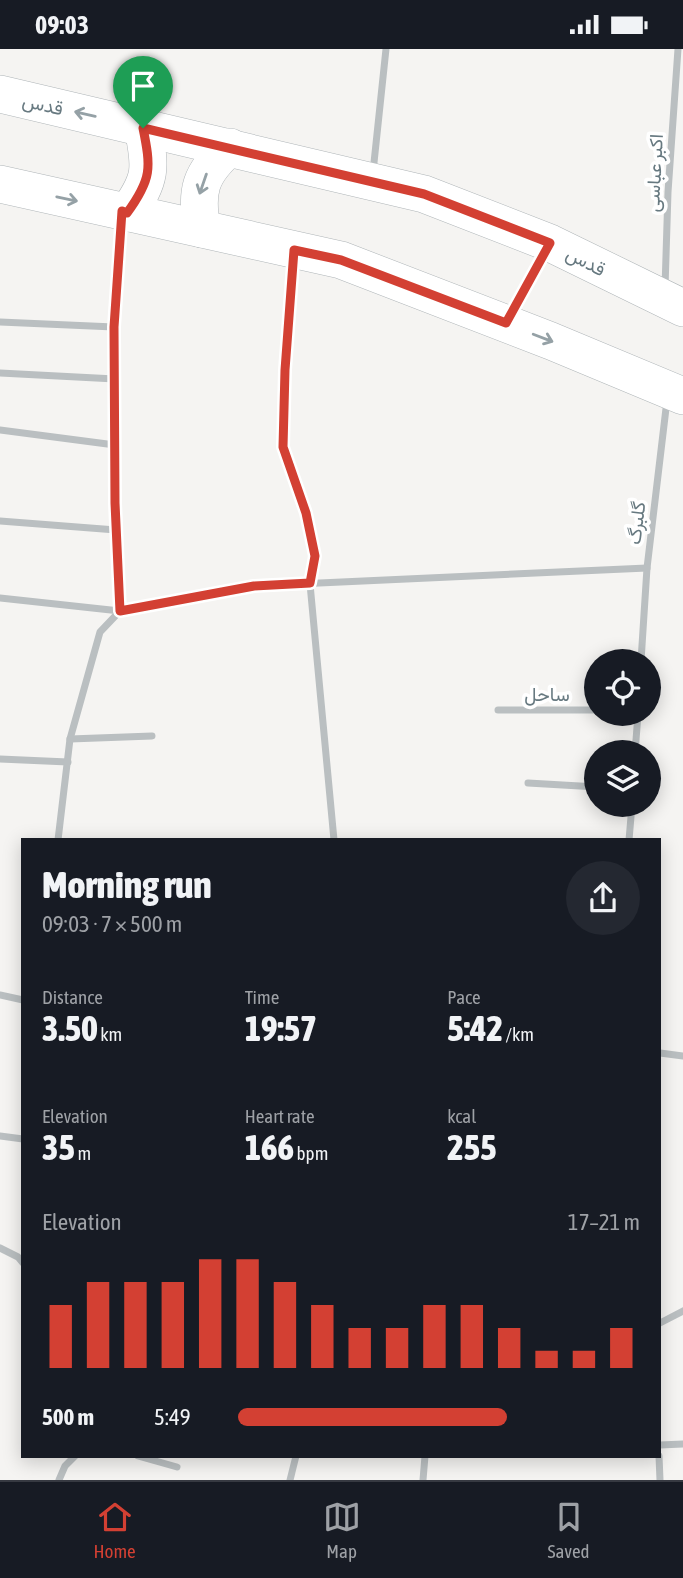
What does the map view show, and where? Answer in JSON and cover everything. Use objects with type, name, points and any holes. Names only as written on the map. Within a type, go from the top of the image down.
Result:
[{"type":"main road","name":"قدس","points":[[0,94],[230,146],[424,194],[550,243],[674,304]]},
{"type":"main road","points":[[124,212],[139,196],[149,174],[149,157],[143,128]]},
{"type":"main road","points":[[202,229],[197,204],[200,190],[213,161],[230,146]]},
{"type":"main road","points":[[0,184],[341,260],[506,323],[676,393]]},
{"type":"street","points":[[372,180],[386,49]]},
{"type":"street","name":"اکبر عباسی","points":[[674,304],[667,192],[678,49]]},
{"type":"street","points":[[58,838],[71,739],[100,632],[120,611],[116,530],[114,327],[124,212]]},
{"type":"street","points":[[294,250],[285,370],[283,447],[306,513],[315,556],[310,583],[334,838]]},
{"type":"street","points":[[0,321],[114,327]]},
{"type":"street","points":[[0,373],[115,379]]},
{"type":"street","name":"گلبرگ","points":[[642,649],[647,568],[676,393]]},
{"type":"street","points":[[0,430],[115,445]]},
{"type":"street","points":[[0,521],[116,530]]},
{"type":"street","points":[[0,599],[120,611],[254,586],[647,568]]},
{"type":"street","name":"ساحل","points":[[498,710],[584,710]]},
{"type":"street","points":[[71,739],[152,736]]},
{"type":"street","points":[[0,759],[68,762]]},
{"type":"street","points":[[528,783],[584,786]]},
{"type":"street","points":[[629,838],[631,817]]},
{"type":"street","points":[[0,995],[21,1000]]},
{"type":"street","points":[[661,1053],[683,1056]]},
{"type":"street","points":[[0,1136],[21,1139]]},
{"type":"street","points":[[0,1248],[20,1260]]},
{"type":"street","points":[[661,1322],[683,1311]]},
{"type":"street","points":[[661,1445],[683,1444]]},
{"type":"street","points":[[59,1480],[65,1466],[73,1458]]},
{"type":"street","points":[[145,1458],[177,1467]]},
{"type":"street","points":[[290,1480],[296,1458]]},
{"type":"street","points":[[423,1480],[425,1458]]},
{"type":"street","points":[[659,1458],[660,1480]]},
{"type":"path","points":[[506,323],[550,243]]},
{"type":"route","points":[[143,128],[230,146],[424,194],[550,243],[506,323],[341,260],[294,250],[285,370],[283,447],[306,513],[315,556],[310,583],[254,586],[120,611],[115,503],[114,327],[122,211],[127,213],[149,174],[149,157],[143,128]]}]
